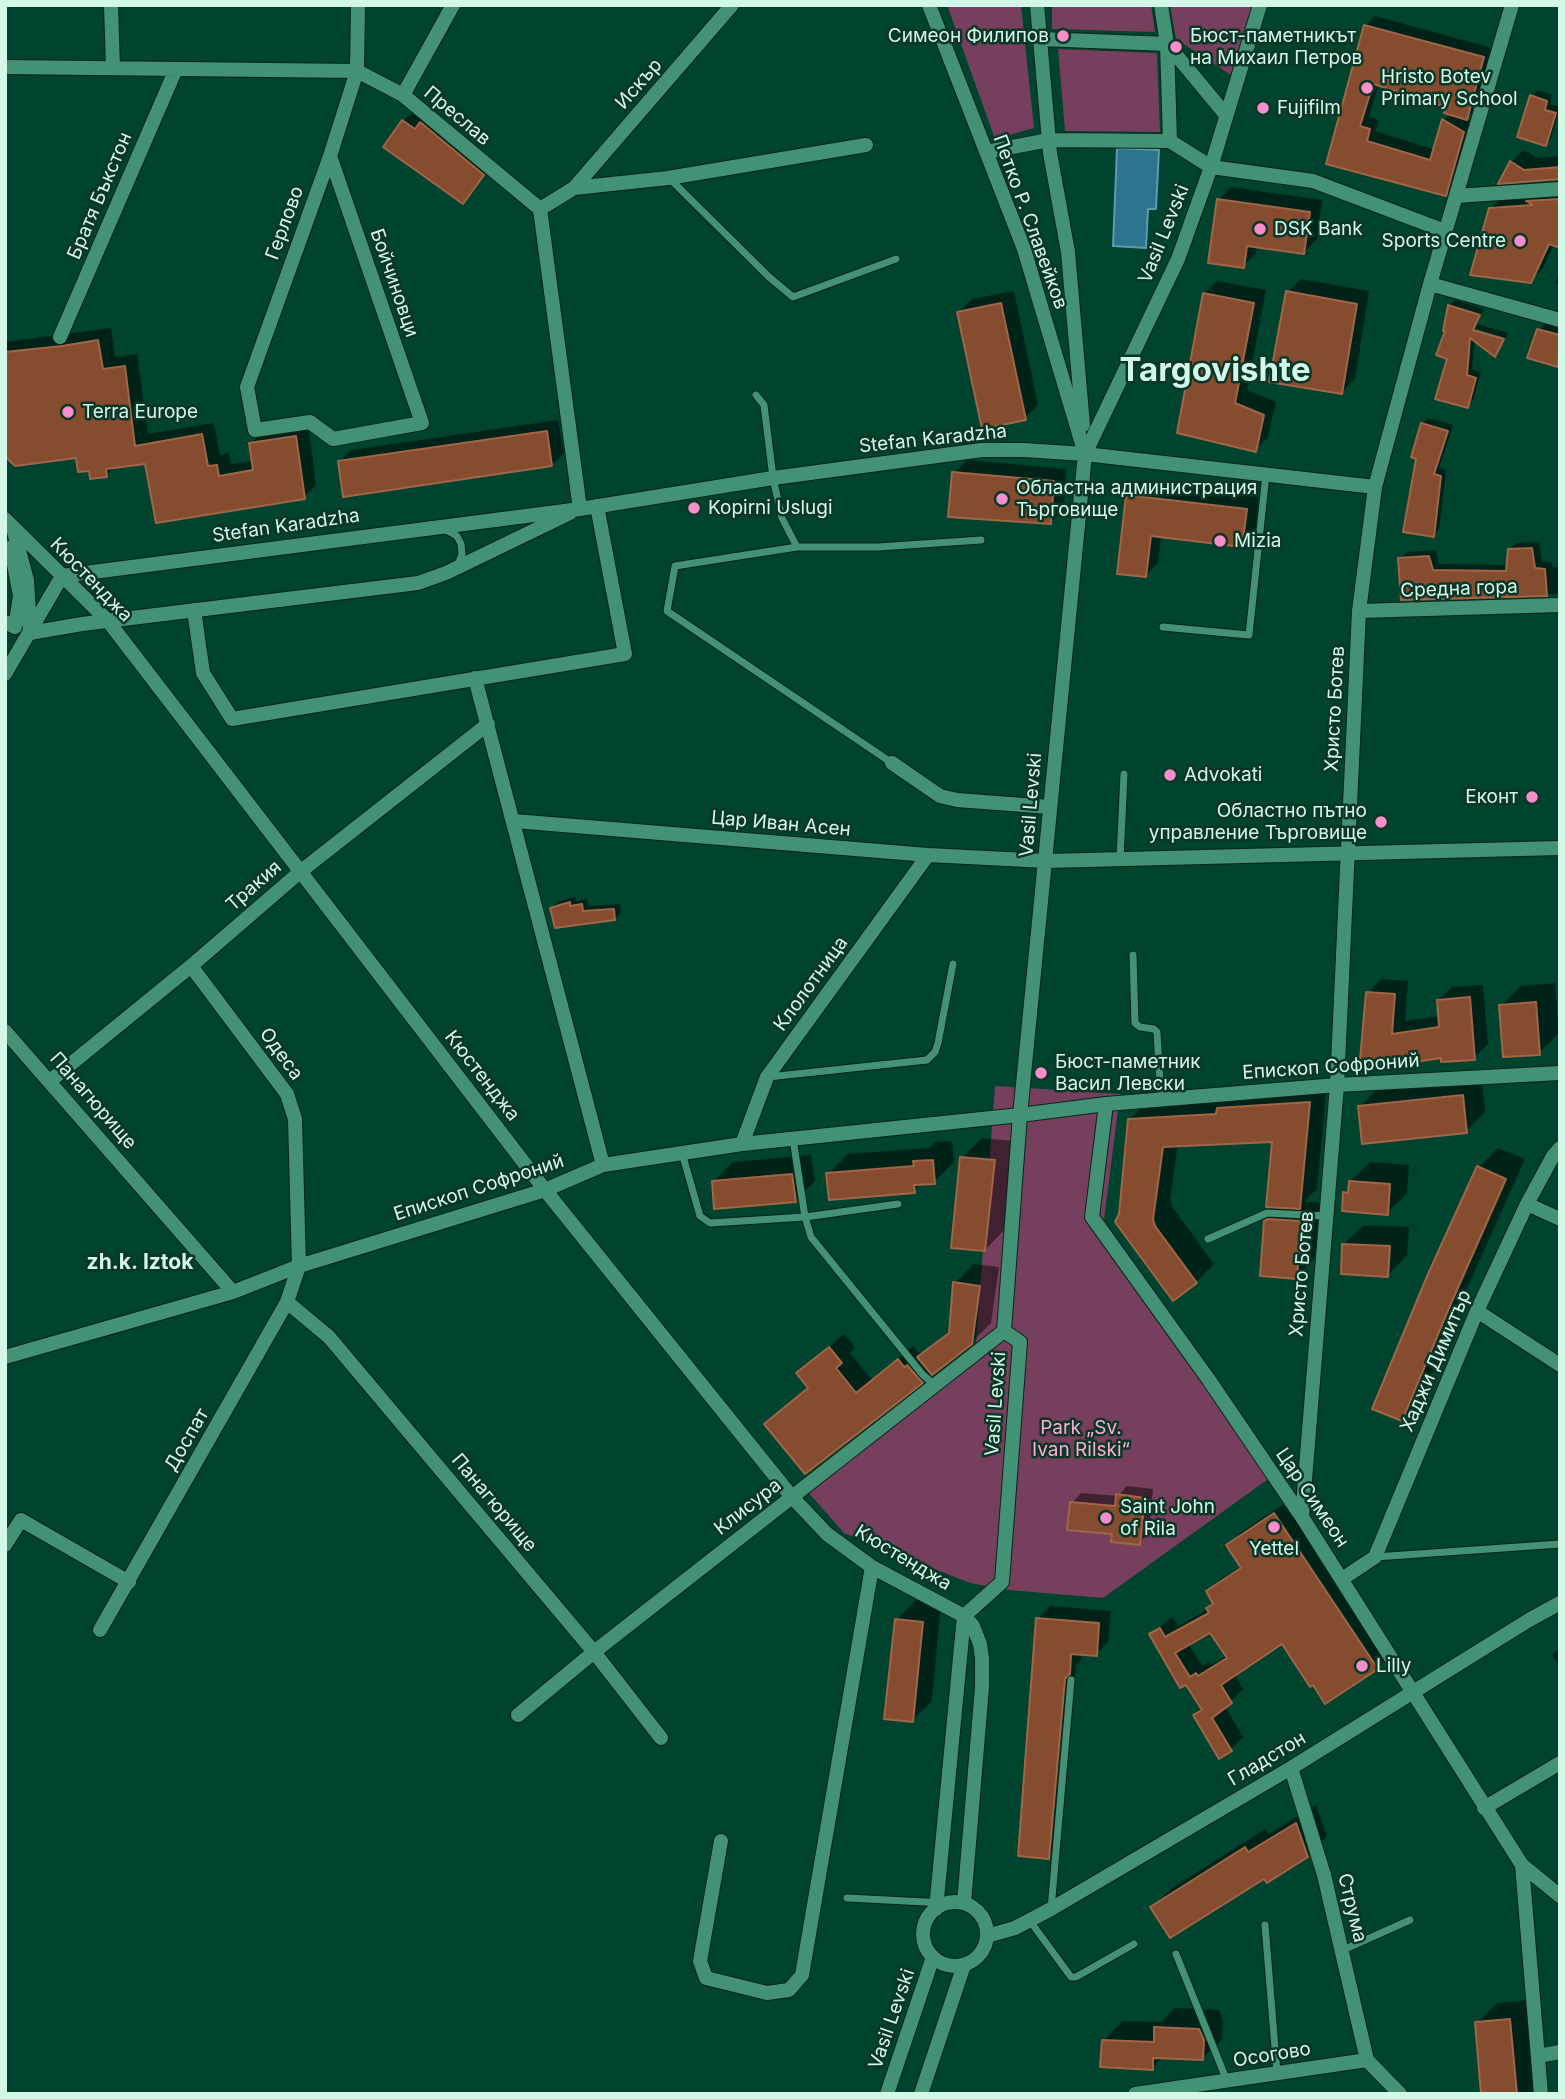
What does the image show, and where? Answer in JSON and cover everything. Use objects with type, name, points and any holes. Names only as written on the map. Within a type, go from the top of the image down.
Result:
[{"type":"street","points":[[111,5],[113,68]]},
{"type":"street","name":"Герлово","points":[[358,5],[357,71],[330,156],[247,387],[255,430],[310,422],[333,439],[422,423]]},
{"type":"street","points":[[403,95],[453,5]]},
{"type":"street","name":"Искър","points":[[573,188],[732,5]]},
{"type":"street","name":"Петко Р. Славейков","points":[[929,5],[1024,249],[1085,454]]},
{"type":"street","points":[[1037,5],[1049,140],[1068,252],[1085,454]]},
{"type":"street","points":[[1161,5],[1167,44],[1170,141]]},
{"type":"street","name":"Vasil Levski","points":[[964,1616],[1002,1582],[1020,1342],[1004,1331],[1020,1115],[1085,454],[1178,259],[1210,167],[1260,5]]},
{"type":"street","name":"Христо Ботев","points":[[1302,1517],[1337,1085],[1359,611],[1375,487],[1445,231],[1513,5]]},
{"type":"street","points":[[1040,39],[1167,44],[1226,116]]},
{"type":"street","name":"Преслав","points":[[5,67],[357,71],[403,95],[540,209]]},
{"type":"street","name":"Братя Бъкстон","points":[[60,337],[176,69]]},
{"type":"street","points":[[986,152],[1049,140],[1170,141],[1210,167],[1313,181],[1445,231]]},
{"type":"street","points":[[580,509],[540,209],[573,188],[668,178],[866,145]]},
{"type":"street","name":"Бойчиновци","points":[[330,156],[422,423]]},
{"type":"street","points":[[1456,196],[1560,189]]},
{"type":"street","points":[[1430,284],[1560,320]]},
{"type":"street","name":"Stefan Karadzha","points":[[61,576],[580,509],[951,453],[1024,450],[1085,454],[1375,487]]},
{"type":"street","points":[[194,610],[204,673],[232,719],[625,654],[597,506]]},
{"type":"street","name":"Stefan Karadzha","points":[[30,633],[418,583],[580,509]]},
{"type":"street","points":[[9,524],[27,580],[30,633]]},
{"type":"street","name":"Кюстенджа","points":[[9,524],[108,621],[545,1190],[792,1497],[827,1534],[872,1567],[964,1616]]},
{"type":"street","points":[[5,547],[13,559],[20,596],[15,626],[5,622]]},
{"type":"street","points":[[5,674],[61,576]]},
{"type":"street","name":"Средна гора","points":[[1359,611],[1560,605]]},
{"type":"street","points":[[475,677],[603,1165]]},
{"type":"street","name":"Тракия","points":[[50,1081],[191,966],[300,872],[488,724]]},
{"type":"street","points":[[892,763],[940,796],[957,800],[1050,807]]},
{"type":"street","name":"Цар Иван Асен","points":[[514,821],[928,855],[1046,860],[1560,848]]},
{"type":"street","name":"Клолотница","points":[[742,1144],[767,1077],[928,855]]},
{"type":"street","name":"Одеса","points":[[191,966],[287,1094],[295,1119],[299,1266]]},
{"type":"street","name":"Панагюрище","points":[[5,1031],[233,1292]]},
{"type":"street","name":"Епископ Софроний","points":[[5,1357],[233,1292],[299,1266],[545,1190],[603,1165],[742,1144],[1106,1104],[1337,1085],[1560,1073]]},
{"type":"street","name":"Цар Симеон","points":[[1106,1104],[1092,1217],[1209,1380],[1302,1517],[1522,1865],[1560,1895]]},
{"type":"street","name":"Хаджи Димитър","points":[[1375,1557],[1477,1311],[1527,1204],[1560,1148]]},
{"type":"street","points":[[1527,1204],[1560,1219]]},
{"type":"street","name":"Доспат","points":[[100,1630],[287,1302],[299,1266]]},
{"type":"street","name":"Панагюрище","points":[[287,1302],[329,1337],[594,1652],[661,1738]]},
{"type":"street","points":[[1477,1311],[1560,1365]]},
{"type":"street","name":"Клисура","points":[[518,1715],[594,1652],[1004,1331]]},
{"type":"street","points":[[5,1545],[21,1520],[129,1582]]},
{"type":"street","points":[[1342,1579],[1375,1557]]},
{"type":"street","points":[[721,1841],[700,1961],[706,1978],[766,1993],[789,1990],[802,1975],[872,1567]]},
{"type":"street","name":"Гладстон","points":[[987,1936],[1030,1921],[1051,1909],[1291,1768],[1560,1603]]},
{"type":"street","points":[[964,1616],[973,1626],[980,1644],[983,1672],[964,1903]]},
{"type":"street","points":[[939,1905],[964,1903],[984,1919],[987,1936],[980,1954],[964,1965],[942,1963],[926,1948],[923,1938],[928,1917],[939,1905],[964,1616]]},
{"type":"street","points":[[1484,1808],[1560,1763]]},
{"type":"street","name":"Струма","points":[[1291,1768],[1324,1875],[1367,2060]]},
{"type":"street","points":[[1522,1865],[1541,2094]]},
{"type":"street","name":"Vasil Levski","points":[[887,2094],[933,1957]]},
{"type":"street","points":[[921,2094],[964,1965]]},
{"type":"street","points":[[1538,2056],[1560,2052]]},
{"type":"street","points":[[1367,2060],[1400,2094]]},
{"type":"street","name":"Осогово","points":[[1135,2094],[1367,2060]]},
{"type":"lane","points":[[668,178],[793,297],[896,259]]},
{"type":"lane","points":[[756,395],[764,405],[773,478],[782,518],[797,547]]},
{"type":"lane","points":[[1163,627],[1249,635],[1266,474]]},
{"type":"lane","points":[[436,526],[457,536],[462,554],[457,567]]},
{"type":"lane","points":[[892,763],[667,611],[675,566],[797,547],[878,547],[981,540]]},
{"type":"lane","points":[[1120,859],[1124,774]]},
{"type":"lane","points":[[1133,955],[1135,1023],[1157,1032],[1161,1099]]},
{"type":"lane","points":[[767,1077],[927,1060],[935,1052],[938,1043],[953,964]]},
{"type":"lane","points":[[793,1139],[804,1217],[811,1237],[923,1375],[935,1385]]},
{"type":"lane","points":[[682,1153],[700,1216],[710,1223],[804,1217],[898,1204]]},
{"type":"lane","points":[[1208,1239],[1267,1213],[1326,1216]]},
{"type":"lane","points":[[1375,1557],[1560,1545]]},
{"type":"lane","points":[[1051,1909],[1071,1680]]},
{"type":"lane","points":[[847,1898],[939,1905]]},
{"type":"lane","points":[[1343,1950],[1410,1920]]},
{"type":"lane","points":[[1030,1921],[1071,1976],[1076,1977],[1134,1944]]},
{"type":"lane","points":[[1265,1925],[1278,2074]]},
{"type":"lane","points":[[1177,1954],[1227,2081]]},
{"type":"green space","points":[[947,5],[1021,5],[1034,128],[995,139]]},
{"type":"green space","points":[[1052,5],[1151,5],[1155,32],[1052,29]]},
{"type":"green space","points":[[1170,5],[1257,5],[1237,79],[1176,39]]},
{"type":"green space","points":[[1058,49],[1157,53],[1160,132],[1065,131]]},
{"type":"green space","name":"Park „Sv. Ivan Rilski“","points":[[995,1086],[1120,1094],[1104,1220],[1278,1472],[1103,1598],[1009,1590],[970,1583],[844,1533],[799,1482],[976,1344]]},
{"type":"water","points":[[1117,148],[1159,150],[1156,209],[1148,209],[1146,248],[1113,246]]},
{"type":"building","points":[[1364,25],[1484,57],[1467,120],[1444,113],[1446,107],[1373,84],[1360,126],[1370,129],[1367,141],[1430,160],[1442,119],[1464,132],[1446,196],[1326,164]]},
{"type":"building","points":[[1530,95],[1547,101],[1545,110],[1556,113],[1546,146],[1517,137]]},
{"type":"building","points":[[402,120],[415,129],[420,122],[484,175],[463,204],[383,147]]},
{"type":"building","points":[[1510,161],[1524,170],[1560,167],[1560,179],[1498,184]]},
{"type":"building","name":"DSK Bank","points":[[1217,199],[1310,212],[1304,254],[1247,246],[1244,268],[1208,263]]},
{"type":"building","name":"Sports Centre","points":[[1560,199],[1560,248],[1549,244],[1531,283],[1470,275],[1489,208],[1533,205],[1526,201]]},
{"type":"building","points":[[1286,291],[1357,304],[1342,394],[1269,382]]},
{"type":"building","points":[[1203,293],[1254,303],[1235,403],[1264,415],[1256,452],[1177,433]]},
{"type":"building","points":[[1001,303],[1026,420],[982,429],[957,312]]},
{"type":"building","points":[[1448,305],[1480,315],[1473,330],[1504,339],[1495,357],[1470,338],[1467,375],[1476,378],[1468,408],[1435,399],[1447,359],[1436,355],[1445,331]]},
{"type":"building","points":[[1537,329],[1560,335],[1558,367],[1527,358]]},
{"type":"building","points":[[98,340],[103,369],[125,366],[135,446],[202,434],[208,466],[217,465],[219,476],[253,470],[249,443],[296,436],[305,499],[156,523],[145,464],[106,469],[107,477],[90,479],[89,471],[78,472],[76,458],[15,466],[5,456],[5,352]]},
{"type":"building","points":[[1421,423],[1448,431],[1434,474],[1441,476],[1434,537],[1403,532],[1416,459],[1411,457]]},
{"type":"building","points":[[547,431],[552,466],[343,497],[338,461]]},
{"type":"building","name":"Областна администрация Търговище","points":[[952,472],[1054,481],[1051,524],[948,517]]},
{"type":"building","name":"Mizia","points":[[1126,495],[1247,509],[1242,547],[1151,536],[1146,577],[1117,574]]},
{"type":"building","points":[[1532,548],[1535,568],[1545,569],[1547,596],[1401,600],[1398,558],[1429,556],[1433,570],[1506,571],[1508,549]]},
{"type":"building","points":[[570,902],[570,906],[582,904],[583,911],[614,909],[615,920],[555,928],[550,908]]},
{"type":"building","points":[[1366,992],[1395,994],[1392,1034],[1439,1027],[1437,1000],[1470,997],[1475,1060],[1441,1062],[1441,1058],[1359,1071]]},
{"type":"building","points":[[1536,1002],[1540,1055],[1503,1057],[1499,1005]]},
{"type":"building","points":[[1463,1095],[1467,1133],[1362,1144],[1358,1106]]},
{"type":"building","points":[[1310,1102],[1300,1209],[1266,1207],[1272,1142],[1163,1147],[1153,1219],[1155,1226],[1197,1283],[1173,1301],[1115,1222],[1119,1214],[1128,1119],[1216,1114],[1217,1108]]},
{"type":"building","points":[[960,1157],[995,1160],[985,1251],[951,1248]]},
{"type":"building","points":[[933,1160],[935,1184],[914,1185],[915,1193],[829,1200],[826,1173],[914,1166],[913,1161]]},
{"type":"building","points":[[1477,1166],[1506,1179],[1402,1421],[1372,1409],[1428,1274]]},
{"type":"building","points":[[792,1174],[796,1202],[714,1209],[712,1181]]},
{"type":"building","points":[[1349,1181],[1390,1184],[1388,1215],[1342,1211],[1343,1192],[1348,1193]]},
{"type":"building","points":[[1264,1221],[1301,1221],[1297,1279],[1260,1276]]},
{"type":"building","points":[[1342,1244],[1390,1246],[1388,1277],[1341,1274]]},
{"type":"building","points":[[953,1282],[980,1286],[972,1344],[932,1375],[917,1357],[949,1333]]},
{"type":"building","points":[[829,1347],[842,1363],[836,1368],[856,1393],[898,1359],[923,1383],[805,1474],[764,1424],[808,1388],[796,1373]]},
{"type":"building","name":"Saint John of Rila","points":[[1116,1494],[1145,1498],[1140,1545],[1111,1542],[1112,1534],[1067,1530],[1070,1502],[1115,1506]]},
{"type":"building","points":[[1274,1513],[1378,1669],[1325,1704],[1313,1685],[1310,1687],[1282,1644],[1221,1685],[1232,1703],[1212,1718],[1232,1751],[1219,1759],[1193,1715],[1202,1710],[1186,1685],[1180,1688],[1149,1634],[1160,1628],[1165,1637],[1209,1613],[1206,1608],[1213,1604],[1206,1591],[1241,1568],[1226,1545]],"holes":[[[1210,1633],[1227,1658],[1198,1676],[1196,1673],[1190,1677],[1175,1653]]]},
{"type":"building","points":[[1036,1618],[1099,1623],[1097,1656],[1071,1654],[1070,1674],[1065,1679],[1049,1859],[1018,1856]]},
{"type":"building","points":[[895,1619],[923,1622],[913,1722],[884,1719]]},
{"type":"building","points":[[1296,1823],[1308,1857],[1267,1883],[1264,1879],[1170,1938],[1150,1907],[1245,1847],[1248,1852]]},
{"type":"building","points":[[1510,2019],[1517,2094],[1481,2094],[1475,2022]]},
{"type":"building","points":[[1154,2027],[1199,2029],[1204,2040],[1203,2060],[1153,2058],[1153,2070],[1100,2067],[1102,2040],[1154,2042]]},
{"type":"place","name":"Симеон Филипов","points":[[1063,36]]},
{"type":"place","name":"Бюст-паметникът на Михаил Петров","points":[[1176,47]]},
{"type":"place","name":"Hristo Botev Primary School","points":[[1367,88]]},
{"type":"place","name":"Fujifilm","points":[[1263,108]]},
{"type":"place","name":"DSK Bank","points":[[1260,229]]},
{"type":"place","name":"Sports Centre","points":[[1520,241]]},
{"type":"place","name":"Terra Europe","points":[[68,412]]},
{"type":"place","name":"Областна администрация Търговище","points":[[1002,499]]},
{"type":"place","name":"Kopirni Uslugi","points":[[694,508]]},
{"type":"place","name":"Mizia","points":[[1220,541]]},
{"type":"place","name":"Advokati","points":[[1170,775]]},
{"type":"place","name":"Еконт","points":[[1532,797]]},
{"type":"place","name":"Областно пътно управление Търговище","points":[[1381,822]]},
{"type":"place","name":"Бюст-паметник Васил Левски","points":[[1041,1073]]},
{"type":"place","name":"Saint John of Rila","points":[[1106,1518]]},
{"type":"place","name":"Yettel","points":[[1274,1527]]},
{"type":"place","name":"Lilly","points":[[1362,1666]]},
{"type":"district","name":"Targovishte","points":[[1215,371]]},
{"type":"district","name":"zh.k. Iztok","points":[[140,1263]]}]
